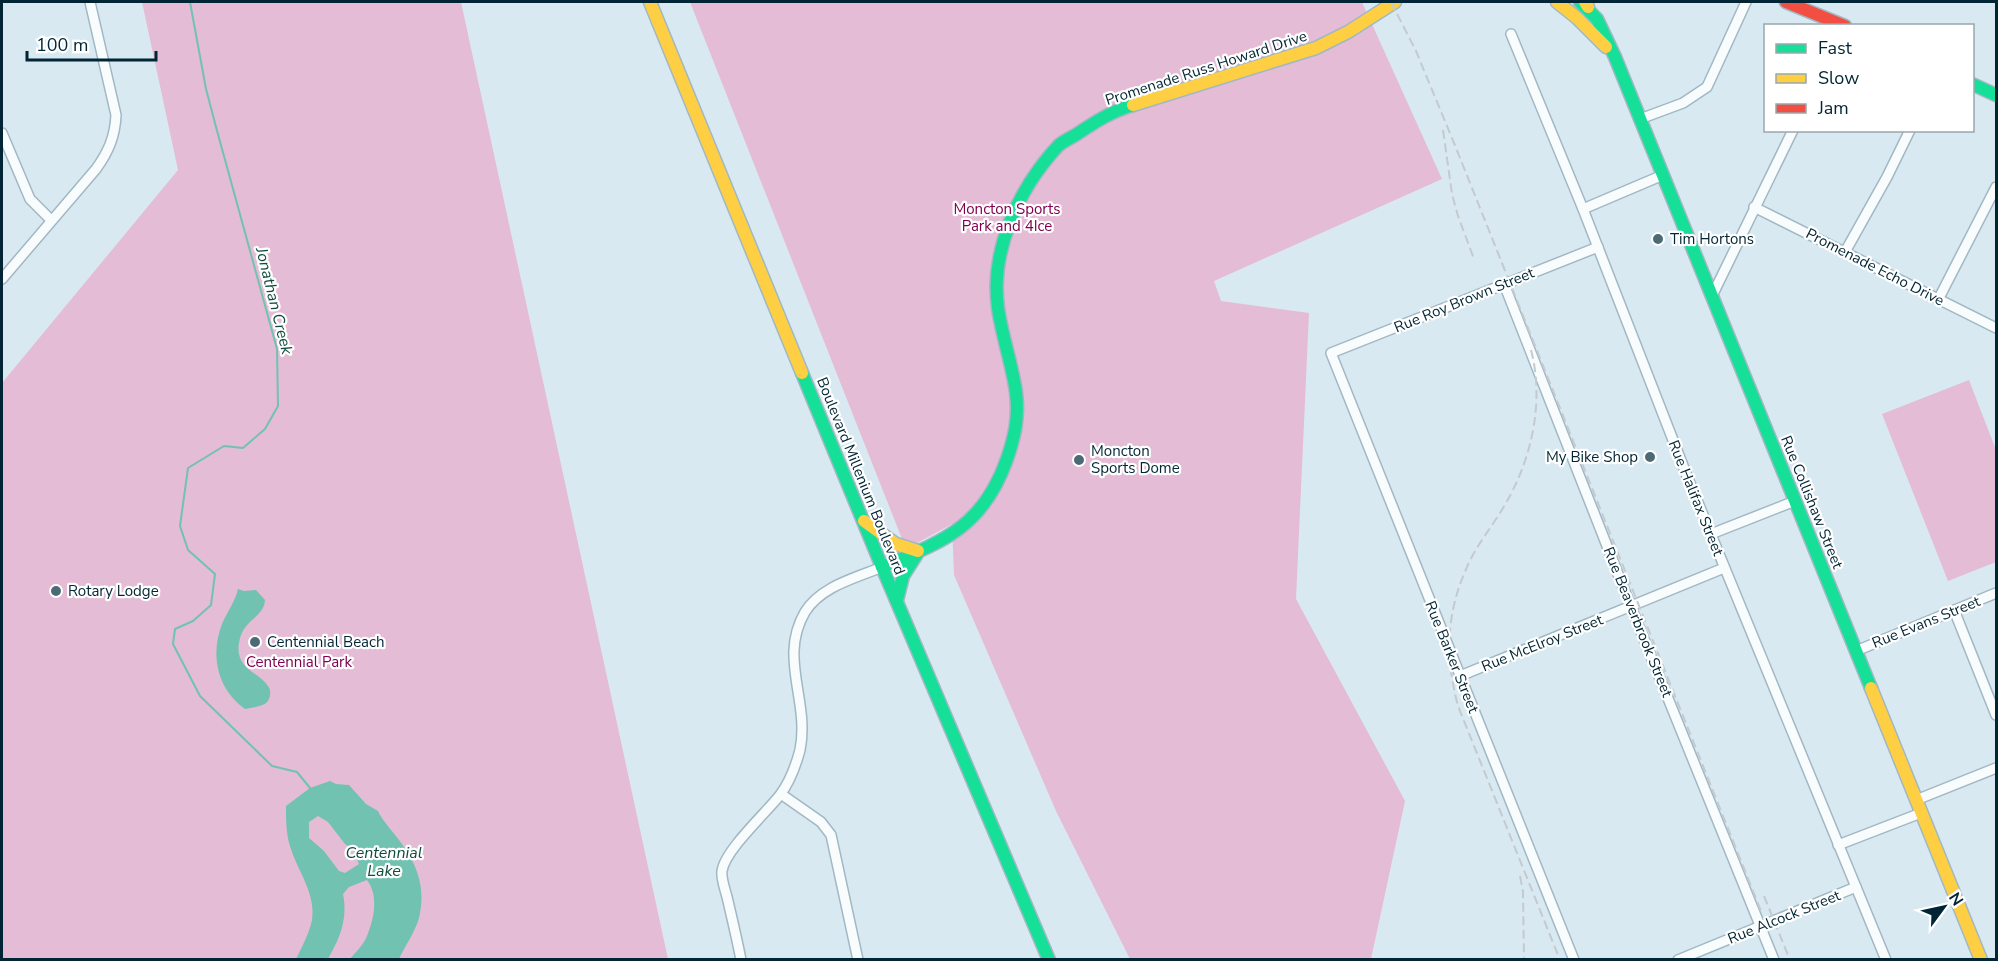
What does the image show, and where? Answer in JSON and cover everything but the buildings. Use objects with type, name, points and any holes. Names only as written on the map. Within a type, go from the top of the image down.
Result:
[{"type":"street","points":[[2,279],[96,169],[108,152],[115,132],[116,115],[90,2]]},
{"type":"street","name":"Boulevard Millenium Boulevard","points":[[650,2],[882,567],[1049,960]]},
{"type":"street","name":"Promenade Russ Howard Drive","points":[[882,567],[937,544],[962,528],[983,507],[1000,479],[1016,434],[1016,394],[1002,335],[998,306],[998,270],[1008,225],[1026,188],[1059,145],[1113,111],[1316,48],[1348,32],[1395,2]]},
{"type":"street","name":"Rue Collishaw Street","points":[[1557,2],[1593,33],[1615,57]]},
{"type":"street","points":[[1640,119],[1683,103],[1707,87],[1746,2]]},
{"type":"street","points":[[1789,2],[1840,24]]},
{"type":"street","name":"Rue Collishaw Street","points":[[1584,3],[1601,26],[1615,57],[1981,960]]},
{"type":"street","name":"Rue Halifax Street","points":[[1511,34],[1583,209],[1711,534],[1886,960]]},
{"type":"street","points":[[1974,85],[1996,95]]},
{"type":"street","points":[[1712,296],[1792,132]]},
{"type":"street","points":[[1845,252],[1909,132]]},
{"type":"street","points":[[2,133],[30,199],[51,220]]},
{"type":"street","points":[[1583,209],[1663,175]]},
{"type":"street","points":[[1940,298],[1996,187]]},
{"type":"street","name":"Promenade Echo Drive","points":[[1754,207],[1996,328]]},
{"type":"street","name":"Rue Roy Brown Street","points":[[1330,353],[1598,247]]},
{"type":"street","name":"Rue Beaverbrook Street","points":[[1504,284],[1631,607],[1774,960]]},
{"type":"street","name":"Rue Barker Street","points":[[1330,353],[1574,960]]},
{"type":"street","points":[[1711,534],[1795,501]]},
{"type":"street","points":[[863,520],[897,545],[920,551]]},
{"type":"street","points":[[897,602],[903,571],[920,551]]},
{"type":"street","points":[[741,960],[722,869],[730,854],[781,794],[793,771],[800,749],[800,702],[792,663],[793,644],[798,626],[807,609],[820,596],[834,587],[882,567]]},
{"type":"street","name":"Rue McElroy Street","points":[[1460,676],[1725,567]]},
{"type":"street","name":"Rue Evans Street","points":[[1856,651],[1996,593]]},
{"type":"street","points":[[1954,610],[1996,715]]},
{"type":"street","points":[[1916,800],[1996,768]]},
{"type":"street","points":[[781,794],[821,822],[831,836],[858,960]]},
{"type":"street","points":[[1838,845],[1921,813]]},
{"type":"street","name":"Rue Alcock Street","points":[[1678,960],[1856,887]]},
{"type":"green space","name":"Centennial Park","points":[[142,2],[461,2],[668,959],[2,960],[2,383],[178,170]]},
{"type":"green space","name":"Moncton Sports Park and 4Ice","points":[[690,2],[1362,2],[1442,179],[1214,281],[1221,301],[1309,313],[1296,599],[1405,801],[1371,959],[1130,959],[1056,811],[954,575],[952,524],[906,549]]},
{"type":"green space","points":[[1969,380],[1996,450],[1996,562],[1948,581],[1882,414]]},
{"type":"water","points":[[238,589],[256,590],[265,600],[262,610],[247,625],[241,635],[239,656],[248,669],[266,684],[270,690],[270,696],[263,705],[245,709],[228,692],[222,681],[217,659],[218,636]]},
{"type":"water","name":"Centennial Lake","points":[[330,781],[349,785],[366,804],[378,811],[412,861],[421,888],[421,908],[415,928],[399,959],[350,959],[366,939],[370,929],[374,900],[367,880],[349,887],[343,894],[344,920],[328,959],[296,959],[309,930],[313,911],[310,894],[289,841],[286,806],[310,788]],"holes":[[[318,816],[328,822],[345,844],[353,849],[359,864],[345,873],[339,871],[324,851],[309,838],[309,822]]]},
{"type":"waterway","name":"Jonathan Creek","points":[[190,2],[206,89],[277,349],[278,406],[265,429],[243,448],[224,446],[188,468],[180,526],[188,550],[215,574],[211,605],[193,621],[175,629],[173,644],[200,696],[272,766],[297,772],[310,788]]},
{"type":"railway","points":[[1391,2],[1416,51],[1454,143],[1761,911]]},
{"type":"railway","points":[[1443,130],[1452,194],[1474,259]]},
{"type":"railway","points":[[1531,350],[1535,370],[1536,411],[1528,452],[1513,490],[1475,552],[1460,584],[1451,618],[1450,653],[1458,706],[1560,960]]},
{"type":"railway","points":[[1520,876],[1523,892],[1524,960]]},
{"type":"railway","points":[[1764,896],[1790,960]]},
{"type":"traffic: fast","points":[[1580,2],[1597,19],[1615,57],[1871,688]]},
{"type":"traffic: fast","points":[[1974,85],[1996,95]]},
{"type":"traffic: fast","points":[[882,567],[924,549],[959,529],[986,501],[997,482],[1010,451],[1017,418],[1016,392],[998,308],[997,286],[1003,242],[1010,221],[1031,181],[1058,146],[1104,117],[1133,105]]},
{"type":"traffic: fast","points":[[802,373],[1049,960]]},
{"type":"traffic: fast","points":[[897,600],[903,576],[917,554]]},
{"type":"traffic: slow","points":[[650,2],[802,373]]},
{"type":"traffic: slow","points":[[1133,105],[1316,48],[1348,32],[1395,2]]},
{"type":"traffic: slow","points":[[1557,2],[1606,47]]},
{"type":"traffic: slow","points":[[1585,2],[1588,7]]},
{"type":"traffic: slow","points":[[864,521],[896,544],[918,551]]},
{"type":"traffic: slow","points":[[1871,688],[1981,960]]},
{"type":"traffic: jam","points":[[1786,2],[1840,24]]},
{"type":"place","name":"Tim Hortons","points":[[1658,239]]},
{"type":"place","name":"My Bike Shop","points":[[1650,457]]},
{"type":"place","name":"Moncton Sports Dome","points":[[1079,460]]},
{"type":"place","name":"Rotary Lodge","points":[[56,591]]},
{"type":"place","name":"Centennial Beach","points":[[255,642]]}]
